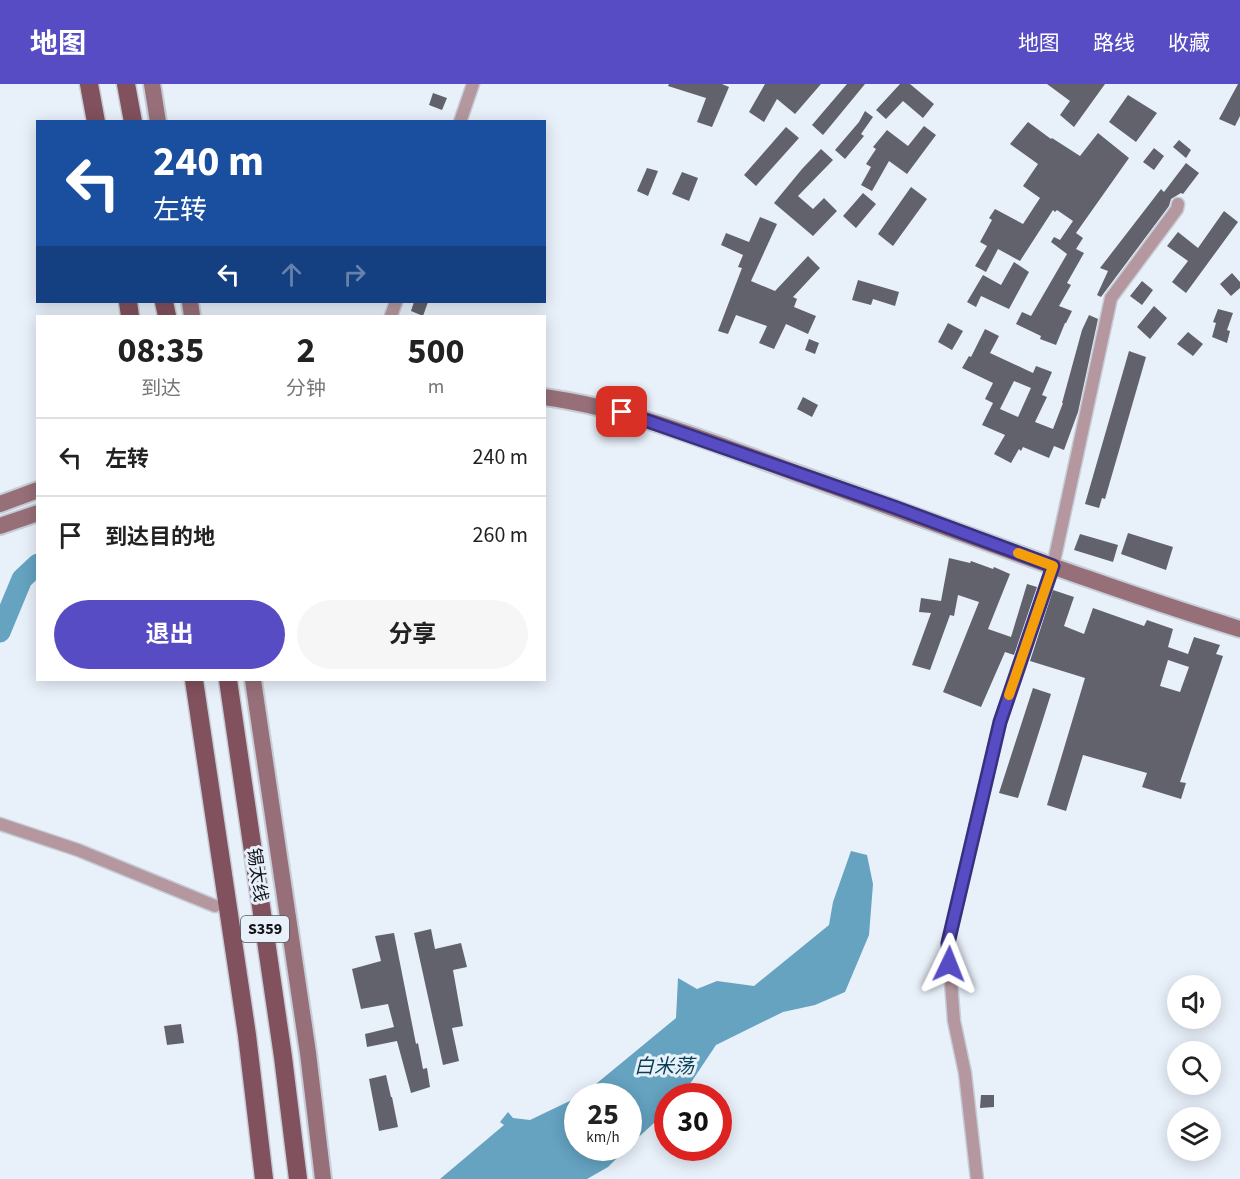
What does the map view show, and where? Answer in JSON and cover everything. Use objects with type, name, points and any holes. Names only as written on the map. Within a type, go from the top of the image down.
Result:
[{"type":"main road","points":[[89,84],[96,120]]},
{"type":"main road","points":[[126,84],[133,120]]},
{"type":"main road","name":"锡太线","points":[[195,681],[247,1035],[264,1179]]},
{"type":"main road","name":"锡太线","points":[[228,681],[283,1056],[298,1179]]},
{"type":"street","points":[[152,84],[159,120]]},
{"type":"street","points":[[461,120],[473,84]]},
{"type":"street","points":[[977,1179],[965,1073],[954,1021],[948,943],[1000,722],[1053,566],[1111,298],[1177,209],[1178,204]]},
{"type":"street","points":[[546,397],[622,412],[894,507],[1053,566],[1240,629]]},
{"type":"street","points":[[0,504],[36,491]]},
{"type":"street","points":[[0,526],[36,514]]},
{"type":"street","points":[[253,681],[308,1053],[324,1179]]},
{"type":"street","points":[[0,824],[78,850],[215,906]]},
{"type":"water","name":"白米荡","points":[[851,851],[867,855],[873,884],[869,935],[845,992],[815,1005],[783,1012],[716,1045],[691,1083],[654,1083],[654,1123],[642,1134],[642,1083],[597,1083],[676,1018],[678,978],[697,989],[717,981],[754,986],[829,925],[833,902]]},
{"type":"water","points":[[564,1104],[564,1161],[614,1161],[587,1179],[440,1179],[504,1125],[500,1122],[508,1112],[513,1118],[530,1120]]},
{"type":"building","points":[[669,84],[722,84],[729,87],[712,127],[697,122],[706,98],[668,86]]},
{"type":"building","points":[[765,84],[821,84],[795,114],[777,99],[764,122],[749,112]]},
{"type":"building","points":[[847,84],[865,84],[823,135],[812,125]]},
{"type":"building","points":[[900,84],[910,84],[934,104],[923,118],[903,101],[886,119],[876,110]]},
{"type":"building","points":[[1047,84],[1105,84],[1074,127],[1060,115],[1070,101]]},
{"type":"building","points":[[1240,84],[1240,116],[1235,126],[1219,119]]},
{"type":"building","points":[[433,93],[447,98],[442,110],[429,105]]},
{"type":"building","points":[[1128,95],[1157,113],[1136,142],[1109,122]]},
{"type":"building","points":[[865,111],[873,117],[861,134],[864,136],[845,159],[835,150],[859,122]]},
{"type":"building","points":[[1028,122],[1080,156],[1098,133],[1129,158],[1076,233],[1083,238],[1076,249],[1084,253],[1067,283],[1071,285],[1059,306],[1072,311],[1056,345],[1040,339],[1041,336],[1016,324],[1022,312],[1031,316],[1067,254],[1051,242],[1054,237],[1060,240],[1073,221],[1057,210],[1055,212],[1053,210],[1020,261],[998,249],[986,272],[975,266],[987,246],[980,242],[992,220],[989,218],[995,209],[1023,224],[1040,198],[1023,186],[1038,164],[1010,144]]},
{"type":"building","points":[[924,126],[936,135],[907,174],[889,161],[872,191],[861,185],[871,167],[866,164],[876,149],[873,147],[887,130],[908,146]]},
{"type":"building","points":[[786,127],[799,138],[756,186],[744,175]]},
{"type":"building","points":[[1179,140],[1191,150],[1186,158],[1173,147]]},
{"type":"building","points":[[1154,148],[1164,156],[1154,170],[1143,162]]},
{"type":"building","points":[[821,149],[833,160],[798,196],[813,209],[824,198],[837,211],[813,236],[774,203]]},
{"type":"building","points":[[1186,163],[1199,173],[1183,194],[1171,199],[1169,206],[1101,297],[1097,295],[1108,271],[1100,268],[1161,189],[1164,192]]},
{"type":"building","points":[[647,168],[658,171],[648,196],[637,191]]},
{"type":"building","points":[[682,172],[698,178],[689,201],[672,194]]},
{"type":"building","points":[[911,187],[927,199],[893,246],[878,234]]},
{"type":"building","points":[[863,193],[876,204],[856,228],[843,216]]},
{"type":"building","points":[[1224,211],[1238,222],[1186,293],[1172,282],[1188,261],[1167,246],[1178,232],[1198,248]]},
{"type":"building","points":[[760,217],[777,224],[751,281],[775,291],[808,256],[820,268],[793,297],[797,299],[794,307],[816,316],[808,334],[786,324],[774,349],[759,343],[767,326],[736,315],[728,334],[718,331],[742,268],[738,267],[743,255],[721,245],[726,233],[749,242]]},
{"type":"building","points":[[1014,262],[1029,272],[1009,309],[981,296],[976,307],[967,302],[983,275],[1001,285]]},
{"type":"building","points":[[1232,273],[1240,282],[1240,288],[1231,296],[1220,284]]},
{"type":"building","points":[[858,280],[899,292],[895,306],[873,299],[871,305],[852,300]]},
{"type":"building","points":[[1142,281],[1153,290],[1142,305],[1130,296]]},
{"type":"building","points":[[414,303],[428,303],[423,315],[411,311]]},
{"type":"building","points":[[1154,306],[1167,318],[1150,339],[1137,327]]},
{"type":"building","points":[[1218,309],[1233,313],[1227,330],[1230,331],[1227,343],[1212,337],[1216,323],[1213,322]]},
{"type":"building","points":[[1089,315],[1098,319],[1078,412],[1064,450],[1054,446],[1049,458],[1023,447],[1021,451],[1019,449],[1011,463],[994,454],[1005,435],[982,425],[993,403],[985,399],[993,383],[962,368],[969,356],[971,357],[985,329],[999,336],[990,353],[1033,373],[1036,366],[1052,372],[1042,395],[1047,397],[1035,422],[1053,429],[1063,403],[1082,330]],"holes":[[[1014,381],[1031,388],[1018,417],[1000,409]]]},
{"type":"building","points":[[948,323],[963,331],[952,350],[938,342]]},
{"type":"building","points":[[1188,332],[1203,344],[1193,356],[1177,344]]},
{"type":"building","points":[[809,339],[819,343],[815,354],[805,350]]},
{"type":"building","points":[[1129,351],[1146,357],[1105,499],[1102,498],[1099,508],[1085,504]]},
{"type":"building","points":[[803,397],[818,405],[812,417],[797,409]]},
{"type":"building","points":[[1128,533],[1173,547],[1166,570],[1121,554]]},
{"type":"building","points":[[1080,534],[1118,545],[1113,562],[1074,550]]},
{"type":"building","points":[[949,558],[970,563],[971,561],[993,569],[994,567],[1010,574],[988,629],[1011,637],[1027,584],[1037,587],[1014,655],[1005,652],[981,707],[943,692],[979,602],[958,595],[954,616],[950,615],[930,670],[912,665],[931,613],[919,612],[921,598],[941,601]]},
{"type":"building","points":[[1053,590],[1074,597],[1064,626],[1084,634],[1093,608],[1144,626],[1147,620],[1173,629],[1168,647],[1188,654],[1194,637],[1220,645],[1216,654],[1223,656],[1180,782],[1186,783],[1181,799],[1142,787],[1147,773],[1083,755],[1066,811],[1047,805],[1085,678],[1030,661]],"holes":[[[1168,660],[1189,667],[1180,692],[1160,686]]]},
{"type":"building","points":[[1033,688],[1051,694],[1018,798],[999,793]]},
{"type":"building","points":[[431,929],[435,949],[461,943],[467,967],[453,970],[463,1026],[452,1028],[459,1061],[443,1065],[414,933]]},
{"type":"building","points":[[394,933],[416,1044],[418,1043],[423,1069],[427,1068],[430,1087],[411,1093],[397,1041],[367,1047],[365,1034],[394,1027],[388,1004],[361,1009],[352,969],[381,961],[375,936]]},
{"type":"building","points":[[181,1024],[184,1043],[167,1045],[164,1026]]},
{"type":"building","points":[[386,1075],[398,1127],[379,1131],[369,1079]]},
{"type":"building","points":[[981,1095],[994,1095],[994,1107],[980,1108]]},
{"type":"waterway","points":[[0,632],[22,579],[36,566]]},
{"type":"slow traffic","points":[[1009,695],[1053,566],[1018,553]]},
{"type":"route","points":[[622,412],[894,507],[1053,566],[1000,722],[948,943],[949,964]]}]
